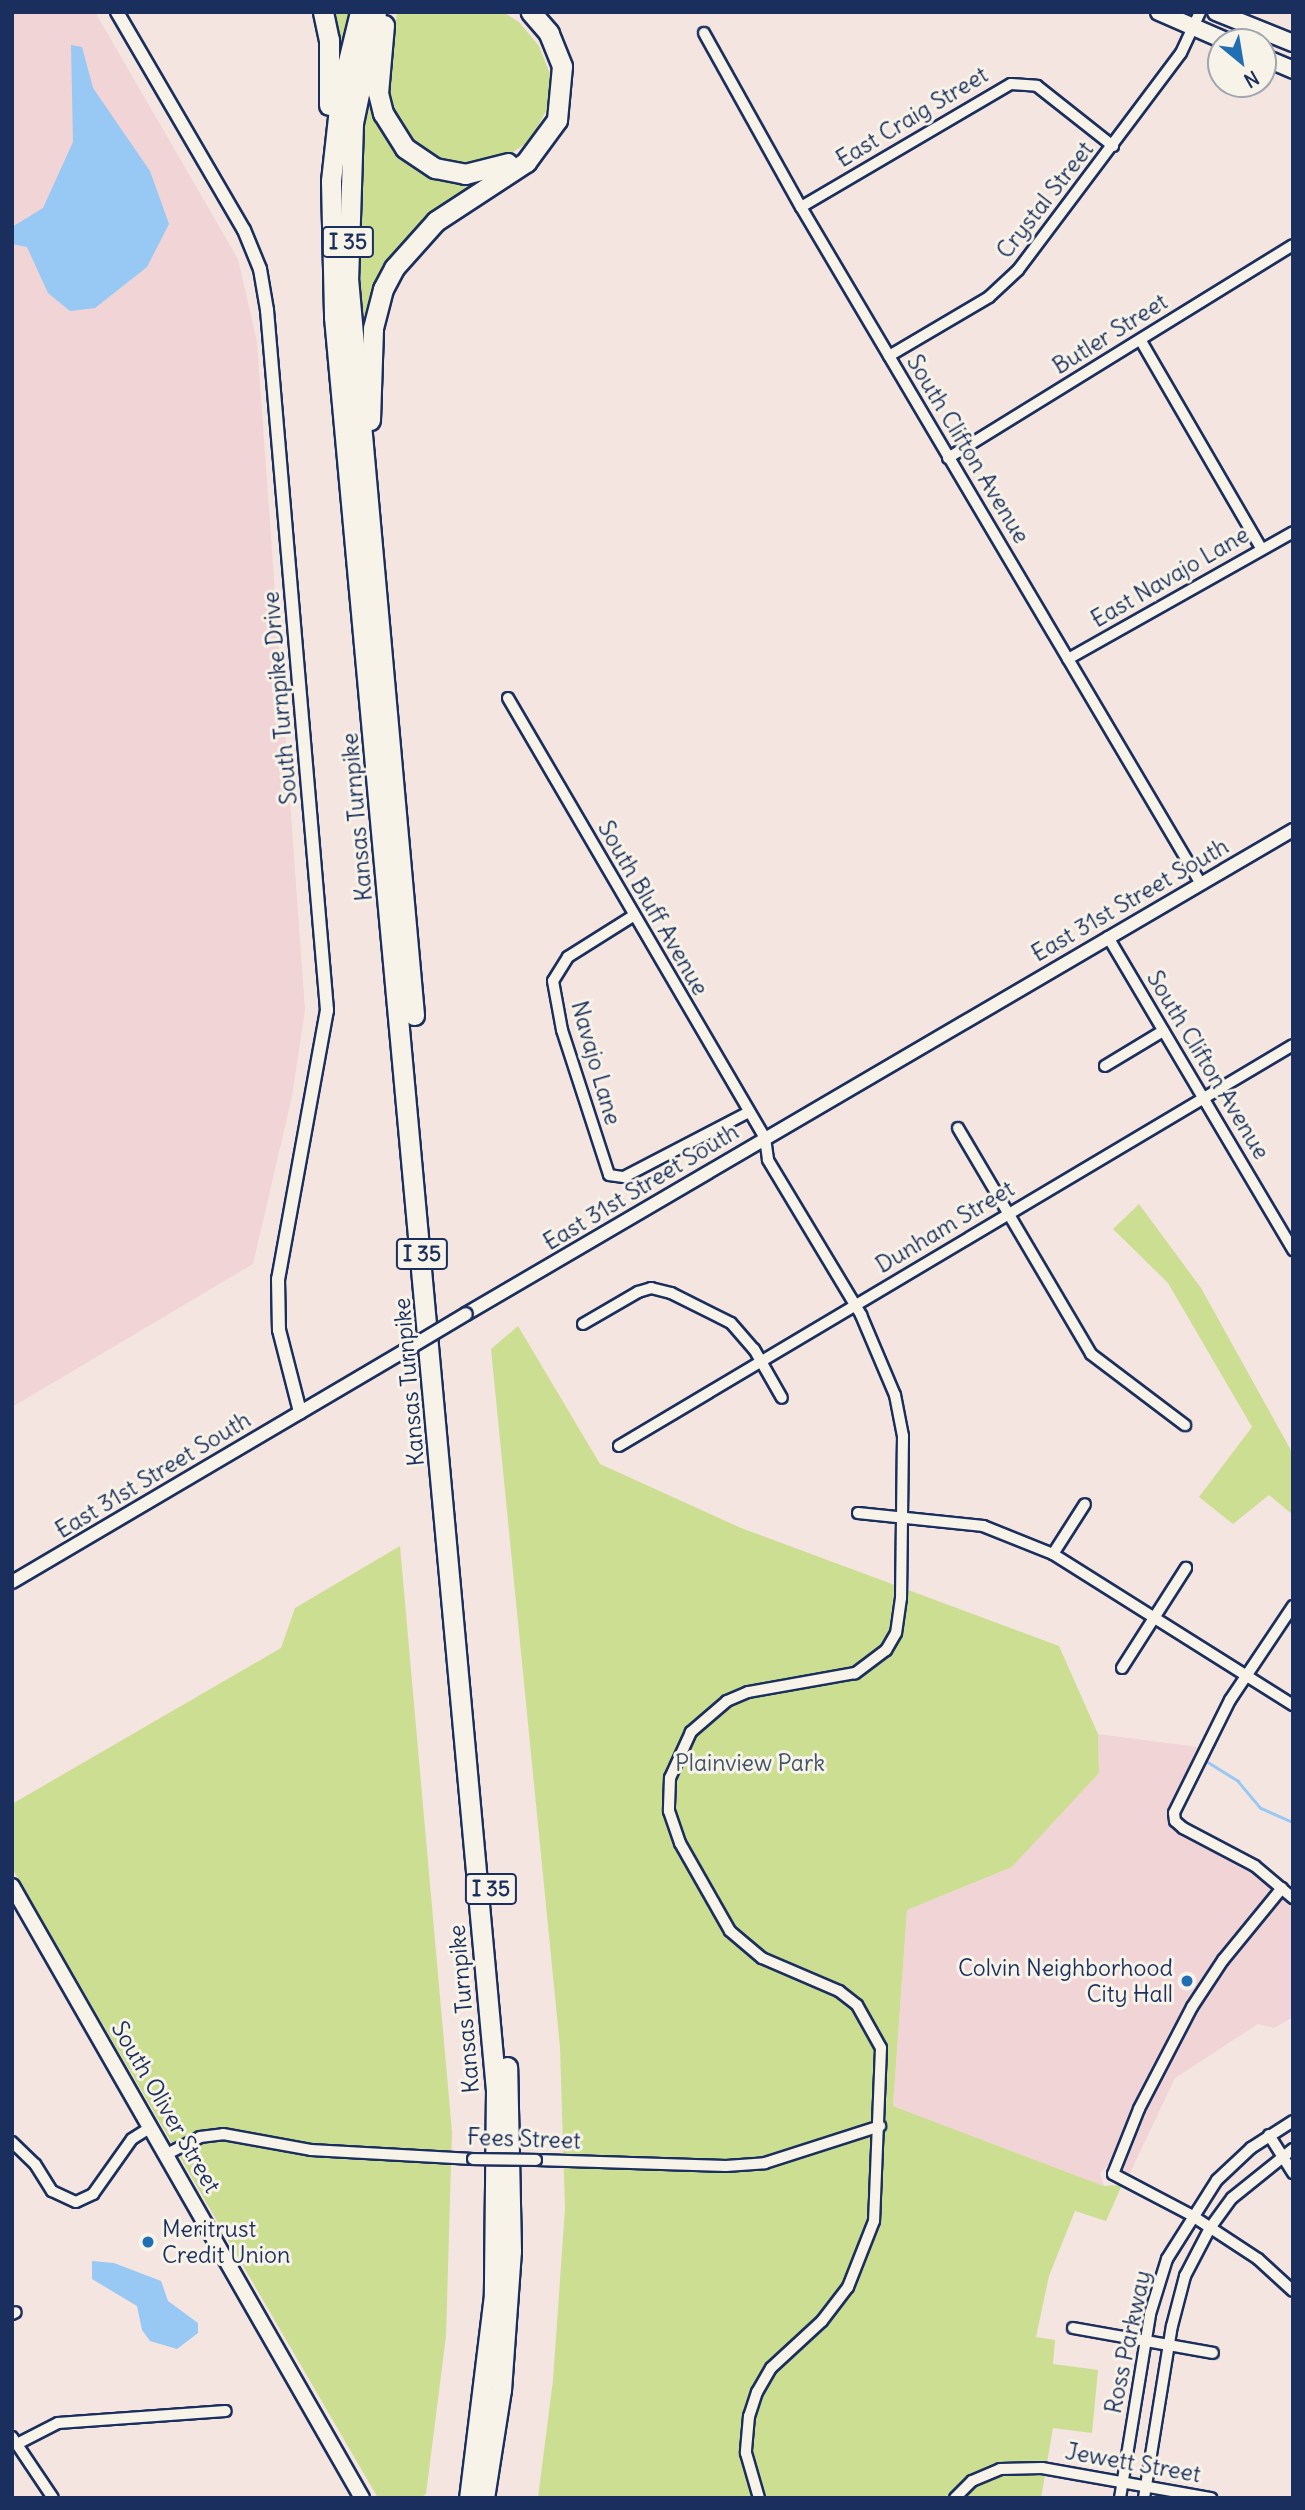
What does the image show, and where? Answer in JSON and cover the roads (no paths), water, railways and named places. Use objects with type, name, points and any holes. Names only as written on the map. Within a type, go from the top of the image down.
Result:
[{"type":"highway","points":[[323,12],[330,61],[326,196],[330,234]]},
{"type":"highway","name":"Kansas Turnpike","points":[[360,12],[335,134],[330,234],[334,317],[496,2090],[494,2295],[469,2498]]},
{"type":"highway","name":"Kansas Turnpike","points":[[376,12],[360,71],[348,179],[348,278],[512,2125],[508,2315],[484,2498]]},
{"type":"highway","points":[[386,12],[378,70],[383,113],[393,133],[418,159],[465,174],[482,173],[517,159],[543,132],[551,115],[556,99],[554,64],[538,31],[517,12]]},
{"type":"highway","points":[[366,473],[373,328],[383,289],[394,268],[436,221],[526,162],[557,120],[562,66],[549,33],[531,12]]},
{"type":"main road","points":[[1159,12],[1197,20]]},
{"type":"main road","points":[[1216,12],[1293,43]]},
{"type":"main road","name":"South Oliver Street","points":[[12,1886],[362,2498]]},
{"type":"street","name":"South Turnpike Drive","points":[[117,12],[244,230],[260,269],[267,310],[327,1010],[278,1279],[279,1330],[300,1412]]},
{"type":"street","name":"Crystal Street","points":[[889,356],[1002,288],[1113,146],[1181,53],[1197,20]]},
{"type":"street","name":"South Clifton Avenue","points":[[704,33],[801,207],[1201,884]]},
{"type":"street","name":"East Craig Street","points":[[801,207],[1011,84],[1037,86],[1113,146]]},
{"type":"street","name":"Butler Street","points":[[948,457],[1141,341],[1293,245]]},
{"type":"street","points":[[1141,341],[1261,548]]},
{"type":"street","name":"East Navajo Lane","points":[[1068,659],[1293,532]]},
{"type":"street","name":"South Bluff Avenue","points":[[508,698],[765,1138],[768,1160],[855,1305],[895,1395],[903,1437],[904,1517],[896,1633],[871,1665],[855,1673],[748,1692],[706,1715],[679,1752],[670,1778],[669,1811],[680,1843],[730,1931],[762,1958],[839,1991],[872,2024],[881,2048],[880,2126]]},
{"type":"street","name":"East 31st Street South","points":[[12,1582],[1293,830]]},
{"type":"street","name":"Navajo Lane","points":[[633,916],[568,957],[553,981],[562,1030],[612,1177],[624,1177],[749,1112]]},
{"type":"street","name":"South Clifton Avenue","points":[[1108,937],[1293,1250]]},
{"type":"street","points":[[1105,1066],[1163,1031]]},
{"type":"street","name":"Dunham Street","points":[[620,1446],[1293,1045]]},
{"type":"street","points":[[958,1128],[1091,1354],[1185,1425]]},
{"type":"street","points":[[583,1324],[651,1288],[671,1293],[731,1323],[761,1361],[782,1398]]},
{"type":"street","points":[[1054,1554],[1085,1504]]},
{"type":"street","points":[[858,1513],[983,1527],[1054,1554],[1152,1618],[1293,1704]]},
{"type":"street","points":[[1122,1668],[1186,1568]]},
{"type":"street","points":[[1293,1606],[1244,1675],[1197,1760],[1175,1821],[1255,1866],[1293,1898]]},
{"type":"street","points":[[1282,1888],[1223,1960],[1192,2007],[1139,2109],[1113,2174],[1191,2215],[1258,2259],[1293,2291]]},
{"type":"street","name":"Ross Parkway","points":[[1120,2498],[1146,2341],[1161,2277],[1191,2215],[1217,2180],[1269,2135],[1293,2121]]},
{"type":"street","points":[[759,2498],[746,2453],[749,2416],[771,2368],[822,2321],[848,2287],[864,2254],[874,2221],[880,2126]]},
{"type":"street","name":"Fees Street","points":[[167,2154],[200,2137],[223,2134],[311,2150],[473,2159],[726,2166],[765,2163],[880,2126]]},
{"type":"street","points":[[12,2141],[35,2164],[52,2191],[76,2202],[93,2194],[132,2139],[151,2127]]},
{"type":"street","points":[[1269,2135],[1293,2173]]},
{"type":"street","name":"Ross Parkway","points":[[1144,2498],[1169,2345],[1185,2276],[1210,2228],[1248,2182],[1293,2149]]},
{"type":"street","points":[[1073,2328],[1213,2353]]},
{"type":"street","points":[[53,2498],[15,2441],[58,2423],[226,2411]]},
{"type":"street","name":"Jewett Street","points":[[954,2498],[972,2481],[1000,2469],[1048,2469],[1211,2498]]},
{"type":"water","points":[[71,45],[82,47],[93,88],[150,171],[169,224],[147,267],[95,308],[70,311],[48,293],[27,247],[12,244],[12,227],[43,208],[73,142]]},
{"type":"water","points":[[92,2261],[114,2263],[161,2281],[168,2301],[198,2323],[198,2333],[177,2349],[150,2341],[142,2330],[137,2306],[92,2279]]},
{"type":"waterway","points":[[1208,1762],[1238,1781],[1261,1808],[1293,1822]]},
{"type":"place","name":"Colvin Neighborhood City Hall","points":[[1187,1981]]},
{"type":"place","name":"Meritrust Credit Union","points":[[148,2242]]},
{"type":"park label","name":"Plainview Park","points":[[750,1763]]}]
